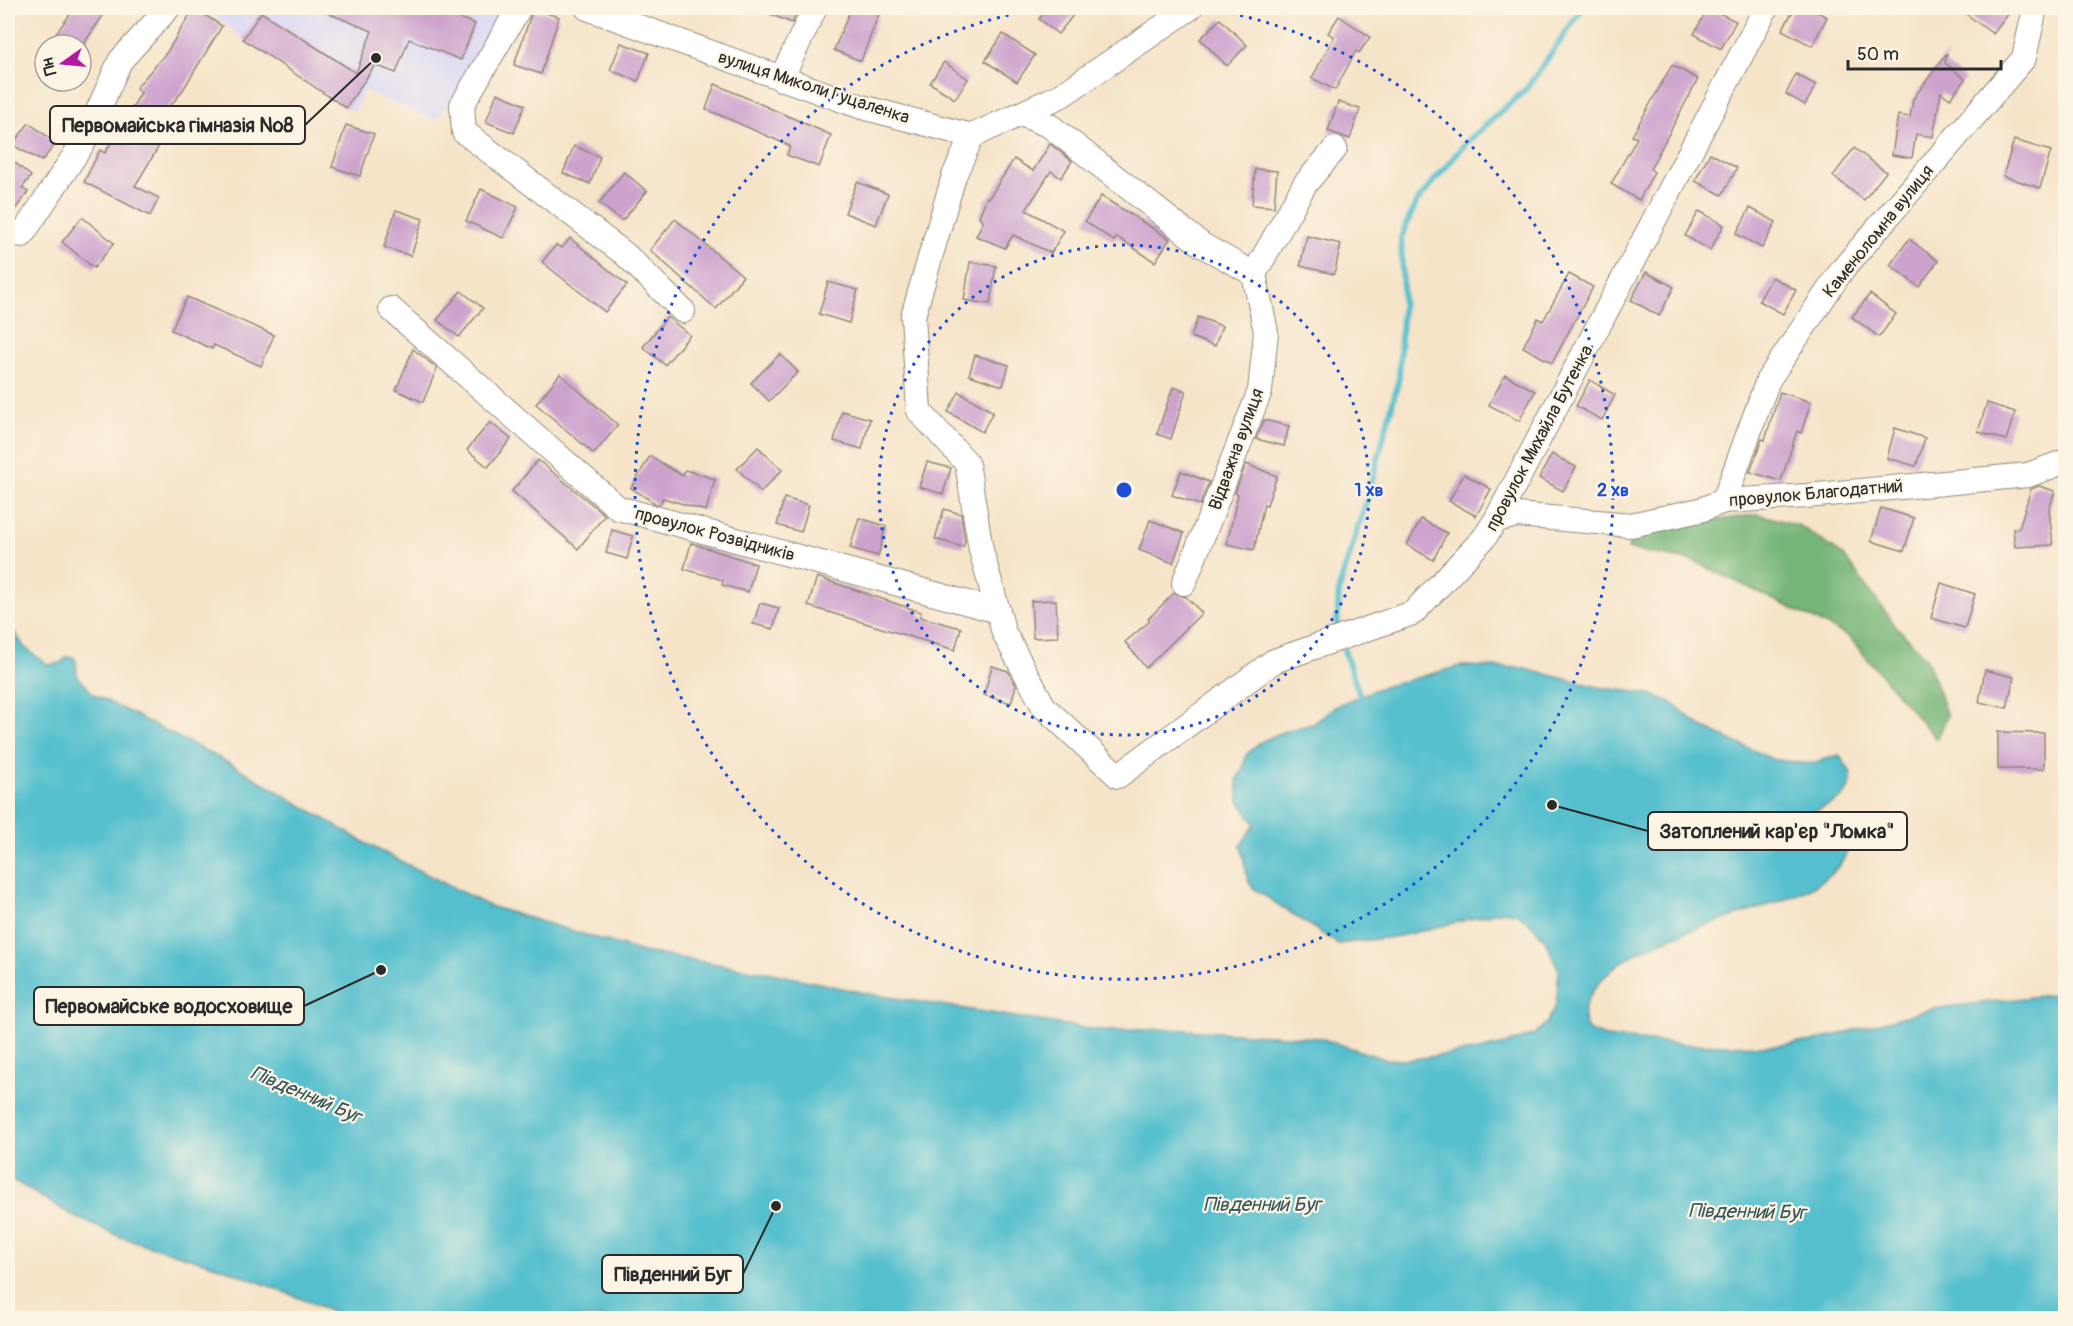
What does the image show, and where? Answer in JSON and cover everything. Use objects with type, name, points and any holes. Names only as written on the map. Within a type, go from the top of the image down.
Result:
[{"type":"street","points":[[22,234],[85,140],[120,61],[168,8]]},
{"type":"street","points":[[519,8],[462,105],[464,132],[626,255],[683,311]]},
{"type":"street","name":"вулиця Миколи Гуцаленка","points":[[587,8],[862,107],[972,136]]},
{"type":"street","points":[[781,79],[815,8]]},
{"type":"street","points":[[998,611],[981,550],[967,463],[919,411],[913,316],[954,176],[972,136],[1062,95],[1190,8]]},
{"type":"street","name":"провулок Михайла Бутенка","points":[[998,611],[1004,633],[1044,707],[1118,776],[1274,660],[1413,613],[1484,538],[1496,520],[1766,8]]},
{"type":"street","name":"Каменоломна вулиця","points":[[1724,501],[1768,380],[1842,270],[2024,58],[2035,8]]},
{"type":"street","points":[[1021,114],[1050,126],[1202,245],[1254,274],[1305,183],[1335,148]]},
{"type":"street","name":"Відважна вулиця","points":[[1184,583],[1260,391],[1266,332],[1254,274]]},
{"type":"street","name":"провулок Розвідників","points":[[391,309],[618,508],[998,611]]},
{"type":"street","name":"провулок Благодатний","points":[[1496,520],[1517,515],[1631,525],[1700,510],[1724,501],[1806,496],[2028,475],[2066,461]]},
{"type":"shaded area","points":[[208,8],[505,8],[470,77],[435,120],[364,90],[355,111],[346,108],[243,39]]},
{"type":"green space","points":[[1758,514],[1800,526],[1843,555],[1894,624],[1927,659],[1947,716],[1937,740],[1848,636],[1694,561],[1628,549],[1632,534]]},
{"type":"water","points":[[8,622],[24,647],[48,665],[61,663],[66,657],[73,657],[76,661],[77,675],[93,694],[233,765],[367,844],[489,906],[643,952],[771,973],[870,994],[1091,1029],[1112,1031],[1166,1029],[1320,1038],[1385,1059],[1405,1060],[1474,1051],[1513,1042],[1535,1034],[1547,1022],[1556,1005],[1559,970],[1544,938],[1528,921],[1516,913],[1503,911],[1400,936],[1338,944],[1253,888],[1248,881],[1241,845],[1255,824],[1239,801],[1237,779],[1243,769],[1246,755],[1261,742],[1282,732],[1313,724],[1338,705],[1379,688],[1461,666],[1521,668],[1598,687],[1650,694],[1671,702],[1700,726],[1772,759],[1809,764],[1839,755],[1851,773],[1850,784],[1846,792],[1824,807],[1796,817],[1794,829],[1799,834],[1842,842],[1848,848],[1834,872],[1806,890],[1770,905],[1687,932],[1647,948],[1613,969],[1590,996],[1584,1009],[1586,1026],[1588,1030],[1605,1037],[1684,1044],[1773,1046],[1815,1041],[1931,1009],[2065,993],[2065,1318],[350,1318],[223,1268],[121,1237],[75,1217],[8,1177]]},
{"type":"building","points":[[75,8],[108,8],[91,33],[56,33]]},
{"type":"building","points":[[194,8],[222,26],[181,93],[159,119],[171,126],[135,186],[159,198],[150,216],[84,182],[100,150],[105,153],[141,93],[136,88],[167,52]]},
{"type":"building","points":[[315,8],[432,8],[475,24],[461,60],[409,39],[396,73],[375,65],[346,108],[243,39],[261,12],[356,73],[372,31]]},
{"type":"building","points":[[755,8],[799,8],[792,23]]},
{"type":"building","points":[[851,8],[881,8],[861,61],[834,50]]},
{"type":"building","points":[[1048,8],[1079,8],[1058,34],[1039,19]]},
{"type":"building","points":[[1708,8],[1736,21],[1721,49],[1694,34]]},
{"type":"building","points":[[1795,8],[1810,8],[1827,17],[1812,46],[1782,30]]},
{"type":"building","points":[[1958,8],[2013,8],[1993,34]]},
{"type":"building","points":[[533,9],[559,17],[541,74],[514,65]]},
{"type":"building","points":[[1339,16],[1370,37],[1359,53],[1356,51],[1335,90],[1312,78],[1334,37],[1328,33]]},
{"type":"building","points":[[1220,19],[1247,45],[1227,66],[1200,39]]},
{"type":"building","points":[[1003,34],[1035,55],[1017,82],[985,61]]},
{"type":"building","points":[[621,43],[649,53],[638,81],[610,70]]},
{"type":"building","points":[[1947,53],[1945,63],[1965,79],[1950,99],[1941,92],[1933,137],[1916,134],[1912,158],[1892,155],[1898,115],[1910,117],[1913,99]]},
{"type":"building","points":[[944,62],[968,79],[955,99],[930,83]]},
{"type":"building","points":[[1672,65],[1698,79],[1650,169],[1654,172],[1639,200],[1611,184],[1637,138],[1632,136]]},
{"type":"building","points":[[1796,74],[1816,85],[1805,105],[1786,94]]},
{"type":"building","points":[[715,84],[831,135],[819,167],[787,155],[790,146],[706,109]]},
{"type":"building","points":[[497,93],[525,105],[514,133],[486,122]]},
{"type":"building","points":[[1338,102],[1360,109],[1350,139],[1328,131]]},
{"type":"building","points":[[29,123],[56,143],[42,161],[12,145]]},
{"type":"building","points":[[346,125],[374,134],[360,176],[332,167]]},
{"type":"building","points":[[2014,140],[2051,151],[2040,188],[2003,176]]},
{"type":"building","points":[[1050,144],[1072,161],[1061,178],[1051,171],[1026,210],[1064,231],[1051,253],[1013,235],[1005,248],[976,236],[983,222],[979,216],[987,197],[989,198],[1014,159],[1033,171]]},
{"type":"building","points":[[574,146],[600,157],[590,184],[563,173]]},
{"type":"building","points":[[1854,148],[1886,172],[1864,200],[1833,176]]},
{"type":"building","points":[[1710,153],[1737,168],[1722,195],[1695,181]]},
{"type":"building","points":[[8,157],[31,176],[22,188],[28,192],[8,219]]},
{"type":"building","points":[[1255,169],[1277,171],[1274,207],[1252,205]]},
{"type":"building","points":[[624,172],[647,191],[622,221],[599,203]]},
{"type":"building","points":[[857,182],[888,194],[876,225],[845,213]]},
{"type":"building","points":[[481,189],[518,207],[503,238],[466,221]]},
{"type":"building","points":[[1101,196],[1170,239],[1155,262],[1117,237],[1114,241],[1085,221]]},
{"type":"building","points":[[1750,208],[1776,222],[1762,248],[1736,234]]},
{"type":"building","points":[[396,210],[423,219],[411,256],[384,247]]},
{"type":"building","points":[[1699,211],[1724,225],[1710,250],[1685,236]]},
{"type":"building","points":[[82,217],[114,243],[94,268],[62,242]]},
{"type":"building","points":[[675,219],[743,276],[716,309],[650,250]]},
{"type":"building","points":[[1307,236],[1341,244],[1334,274],[1300,266]]},
{"type":"building","points":[[570,238],[627,285],[605,312],[542,262],[556,245],[562,248]]},
{"type":"building","points":[[1909,239],[1938,261],[1919,287],[1890,265]]},
{"type":"building","points":[[970,262],[996,266],[990,304],[964,300]]},
{"type":"building","points":[[1646,272],[1674,287],[1659,316],[1631,300]]},
{"type":"building","points":[[1569,274],[1593,287],[1552,363],[1523,347],[1538,318],[1543,321]]},
{"type":"building","points":[[1772,277],[1796,290],[1783,314],[1759,301]]},
{"type":"building","points":[[828,282],[858,290],[849,323],[819,314]]},
{"type":"building","points":[[461,291],[483,308],[459,337],[437,320]]},
{"type":"building","points":[[1870,294],[1896,314],[1879,337],[1852,317]]},
{"type":"building","points":[[187,297],[274,335],[261,366],[214,345],[212,349],[171,330]]},
{"type":"building","points":[[667,317],[690,335],[665,365],[643,347]]},
{"type":"building","points":[[1198,317],[1222,326],[1215,346],[1191,337]]},
{"type":"building","points":[[413,349],[437,368],[423,402],[396,390]]},
{"type":"building","points":[[780,354],[798,372],[769,401],[751,383]]},
{"type":"building","points":[[975,355],[1009,365],[1003,386],[969,375]]},
{"type":"building","points":[[560,374],[618,425],[594,454],[536,404]]},
{"type":"building","points":[[1505,375],[1535,391],[1519,421],[1489,405]]},
{"type":"building","points":[[1590,380],[1615,395],[1602,420],[1576,406]]},
{"type":"building","points":[[1173,387],[1186,391],[1171,439],[1157,434]]},
{"type":"building","points":[[959,392],[993,412],[982,432],[948,412]]},
{"type":"building","points":[[1780,392],[1811,402],[1801,433],[1797,431],[1781,481],[1750,472],[1762,439],[1765,440]]},
{"type":"building","points":[[1987,403],[2015,412],[2006,440],[1978,432]]},
{"type":"building","points":[[842,411],[870,419],[862,449],[834,441]]},
{"type":"building","points":[[1264,420],[1289,426],[1284,446],[1256,439]]},
{"type":"building","points":[[490,422],[511,439],[488,467],[467,450]]},
{"type":"building","points":[[1895,428],[1925,438],[1916,466],[1887,458]]},
{"type":"building","points":[[758,447],[782,470],[761,492],[737,469]]},
{"type":"building","points":[[1552,454],[1576,467],[1563,491],[1539,478]]},
{"type":"building","points":[[650,456],[683,476],[685,470],[715,479],[706,511],[663,498],[660,504],[656,504],[631,488]]},
{"type":"building","points":[[538,460],[605,515],[578,549],[512,491]]},
{"type":"building","points":[[927,462],[951,468],[943,494],[919,487]]},
{"type":"building","points":[[1246,464],[1277,476],[1267,505],[1264,504],[1254,550],[1227,544],[1238,494],[1235,493]]},
{"type":"building","points":[[1181,471],[1209,482],[1200,505],[1172,495]]},
{"type":"building","points":[[1464,474],[1491,489],[1476,516],[1449,501]]},
{"type":"building","points":[[2039,486],[2055,491],[2049,510],[2053,545],[2015,547],[2013,529],[2019,528],[2031,489]]},
{"type":"building","points":[[784,498],[809,505],[801,532],[777,525]]},
{"type":"building","points":[[1881,508],[1914,518],[1904,551],[1871,541]]},
{"type":"building","points":[[944,509],[961,514],[965,541],[963,547],[935,539]]},
{"type":"building","points":[[859,518],[886,526],[878,556],[850,548]]},
{"type":"building","points":[[1421,519],[1447,533],[1433,560],[1407,545]]},
{"type":"building","points":[[1150,520],[1184,533],[1173,563],[1139,550]]},
{"type":"building","points":[[612,530],[633,536],[627,559],[606,553]]},
{"type":"building","points":[[691,543],[756,564],[748,592],[722,585],[723,580],[684,569]]},
{"type":"building","points":[[817,577],[921,612],[920,617],[961,628],[955,650],[808,606]]},
{"type":"building","points":[[1941,583],[1975,594],[1965,628],[1931,618]]},
{"type":"building","points":[[1174,593],[1186,597],[1202,613],[1146,668],[1125,642],[1150,621],[1148,619]]},
{"type":"building","points":[[1056,600],[1058,637],[1033,638],[1031,601]]},
{"type":"building","points":[[760,603],[779,608],[773,629],[753,624]]},
{"type":"building","points":[[992,666],[1008,671],[1016,685],[1011,703],[984,695]]},
{"type":"building","points":[[1985,670],[2014,677],[2007,708],[1979,702]]},
{"type":"building","points":[[1998,732],[2044,733],[2044,769],[1998,769]]},
{"type":"waterway","points":[[1337,631],[1339,589],[1370,489],[1399,378],[1403,291],[1401,237],[1416,203],[1465,144],[1527,88],[1583,8]]},
{"type":"waterway","points":[[1342,644],[1362,702]]},
{"type":"place","name":"Первомайська гімназія №8","points":[[376,58]]},
{"type":"place","name":"Затоплений кар'єр \"Ломка\"","points":[[1552,805]]},
{"type":"place","name":"Первомайське водосховище","points":[[381,970]]},
{"type":"place","name":"Південний Буг","points":[[776,1206]]}]
